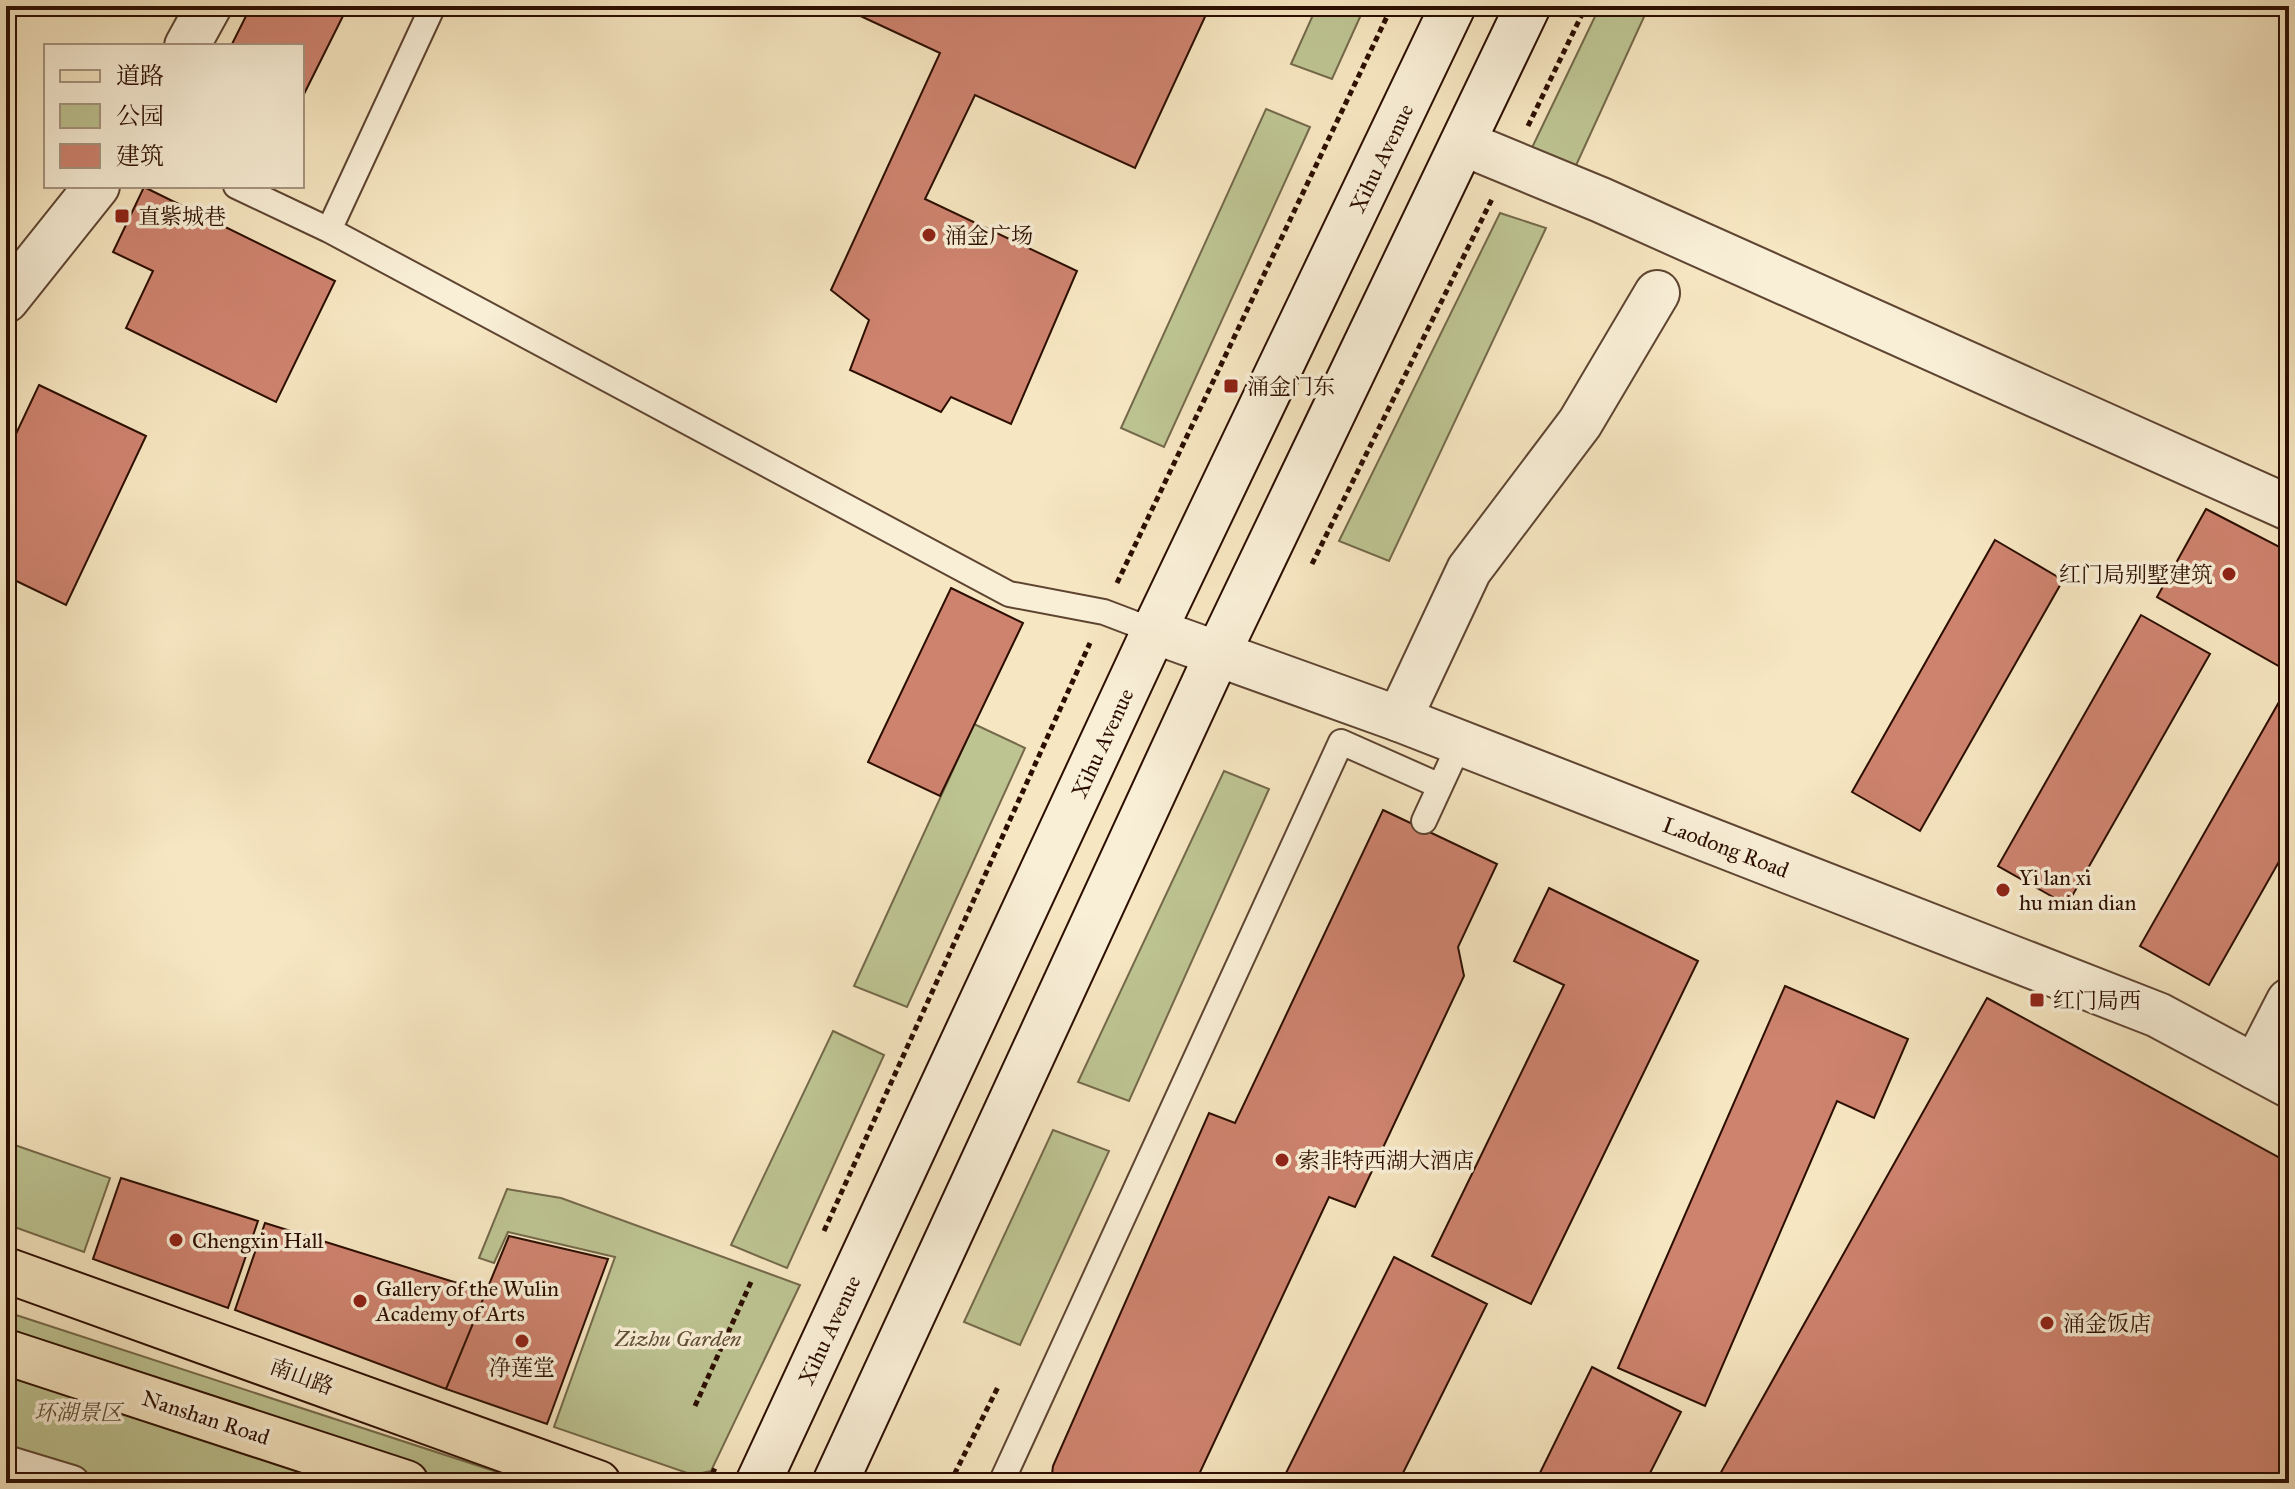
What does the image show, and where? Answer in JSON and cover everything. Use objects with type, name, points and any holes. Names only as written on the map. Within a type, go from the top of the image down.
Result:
[{"type":"main road","points":[[188,44],[209,6]]},
{"type":"main road","name":"Xihu Avenue","points":[[758,1483],[1154,631],[1453,6]]},
{"type":"main road","points":[[835,1483],[1217,655],[1528,6]]},
{"type":"main road","points":[[1463,143],[1601,200],[2289,508]]},
{"type":"main road","points":[[6,300],[95,188]]},
{"type":"main road","points":[[1399,719],[1469,570],[1580,423],[1657,293]]},
{"type":"main road","name":"Laodong Road","points":[[1154,631],[1399,719],[2158,1015],[2272,1076]]},
{"type":"main road","points":[[2272,1076],[2289,1001]]},
{"type":"main road","name":"南山路","points":[[6,1270],[598,1483]]},
{"type":"main road","name":"Nanshan Road","points":[[6,1352],[406,1483]]},
{"type":"street","points":[[6,1463],[72,1483]]},
{"type":"lane","points":[[329,230],[433,6]]},
{"type":"lane","points":[[240,188],[329,230],[1009,594],[1104,612],[1154,631]]},
{"type":"lane","points":[[1001,1483],[1341,742],[1440,786]]},
{"type":"lane","points":[[1424,821],[1460,743]]},
{"type":"path","points":[[819,1242],[1104,612],[1392,6]]},
{"type":"path","points":[[695,1406],[751,1282]]},
{"type":"path","points":[[950,1483],[998,1387]]},
{"type":"path","points":[[708,1483],[722,1452]]},
{"type":"green space","points":[[1317,6],[1365,6],[1332,79],[1291,64]]},
{"type":"green space","points":[[1600,6],[1649,6],[1573,172],[1528,156]]},
{"type":"green space","points":[[1266,109],[1310,127],[1164,447],[1121,428]]},
{"type":"green space","points":[[1500,213],[1546,228],[1389,561],[1339,541]]},
{"type":"green space","points":[[974,724],[1025,748],[907,1007],[854,986]]},
{"type":"green space","points":[[1224,771],[1269,789],[1129,1101],[1078,1082]]},
{"type":"green space","points":[[833,1031],[884,1055],[787,1268],[731,1245]]},
{"type":"green space","points":[[1053,1130],[1109,1151],[1020,1345],[964,1322]]},
{"type":"green space","points":[[6,1142],[110,1178],[84,1252],[6,1224]]},
{"type":"green space","name":"Zizhu Garden","points":[[507,1189],[561,1198],[800,1285],[711,1471],[693,1475],[554,1427],[615,1257],[508,1232],[494,1263],[479,1258]]},
{"type":"green space","name":"环湖景区","points":[[6,1312],[19,1316],[531,1483],[6,1483]]},
{"type":"building","points":[[6,6],[41,6],[39,11],[20,8],[6,41]]},
{"type":"building","points":[[251,6],[348,6],[304,94],[304,44],[232,44]]},
{"type":"building","name":"涌金广场","points":[[839,6],[1210,6],[1135,168],[975,95],[925,199],[1077,271],[1011,424],[951,397],[941,412],[850,370],[869,320],[831,290],[940,53]]},
{"type":"building","points":[[146,188],[335,281],[276,402],[126,328],[153,271],[113,252]]},
{"type":"building","points":[[39,385],[146,436],[66,605],[6,576],[6,455]]},
{"type":"building","name":"红门局别墅建筑","points":[[2206,509],[2289,552],[2289,672],[2157,597]]},
{"type":"building","points":[[1995,540],[2063,580],[1920,831],[1852,792]]},
{"type":"building","points":[[951,588],[1023,623],[940,796],[868,762]]},
{"type":"building","points":[[2141,615],[2210,654],[2067,905],[1998,866]]},
{"type":"building","points":[[2283,695],[2289,699],[2289,844],[2209,985],[2140,946]]},
{"type":"building","name":"索非特西湖大酒店","points":[[1383,810],[1497,864],[1458,947],[1464,976],[1355,1207],[1329,1197],[1195,1483],[1051,1483],[1053,1466],[1209,1113],[1235,1123]]},
{"type":"building","points":[[1549,888],[1698,961],[1531,1304],[1432,1256],[1564,985],[1514,961]]},
{"type":"building","points":[[1785,986],[1908,1039],[1874,1118],[1837,1101],[1705,1406],[1618,1368]]},
{"type":"building","name":"涌金饭店","points":[[1987,998],[2289,1163],[2289,1483],[1715,1483]]},
{"type":"building","name":"Chengxin Hall","points":[[121,1178],[258,1221],[228,1308],[93,1259]]},
{"type":"building","name":"Gallery of the Wulin Academy of Arts","points":[[265,1223],[486,1292],[446,1389],[235,1310]]},
{"type":"building","name":"净莲堂","points":[[509,1236],[608,1259],[547,1424],[446,1389]]},
{"type":"building","name":"净莲堂","points":[[509,1236],[608,1259],[547,1424],[446,1389]]},
{"type":"building","points":[[1394,1257],[1487,1304],[1398,1483],[1281,1483]]},
{"type":"building","points":[[1592,1367],[1681,1412],[1645,1483],[1535,1483]]},
{"type":"place","name":"直紫城巷","points":[[122,216]]},
{"type":"place","name":"涌金广场","points":[[929,235]]},
{"type":"place","name":"涌金门东","points":[[1231,386]]},
{"type":"place","name":"红门局别墅建筑","points":[[2229,574]]},
{"type":"place","name":"Yi lan xi hu mian dian","points":[[2003,890]]},
{"type":"place","name":"红门局西","points":[[2037,1000]]},
{"type":"place","name":"索非特西湖大酒店","points":[[1282,1160]]},
{"type":"place","name":"Chengxin Hall","points":[[176,1240]]},
{"type":"place","name":"Gallery of the Wulin Academy of Arts","points":[[360,1301]]},
{"type":"place","name":"涌金饭店","points":[[2047,1323]]},
{"type":"place","name":"净莲堂","points":[[522,1341]]}]
